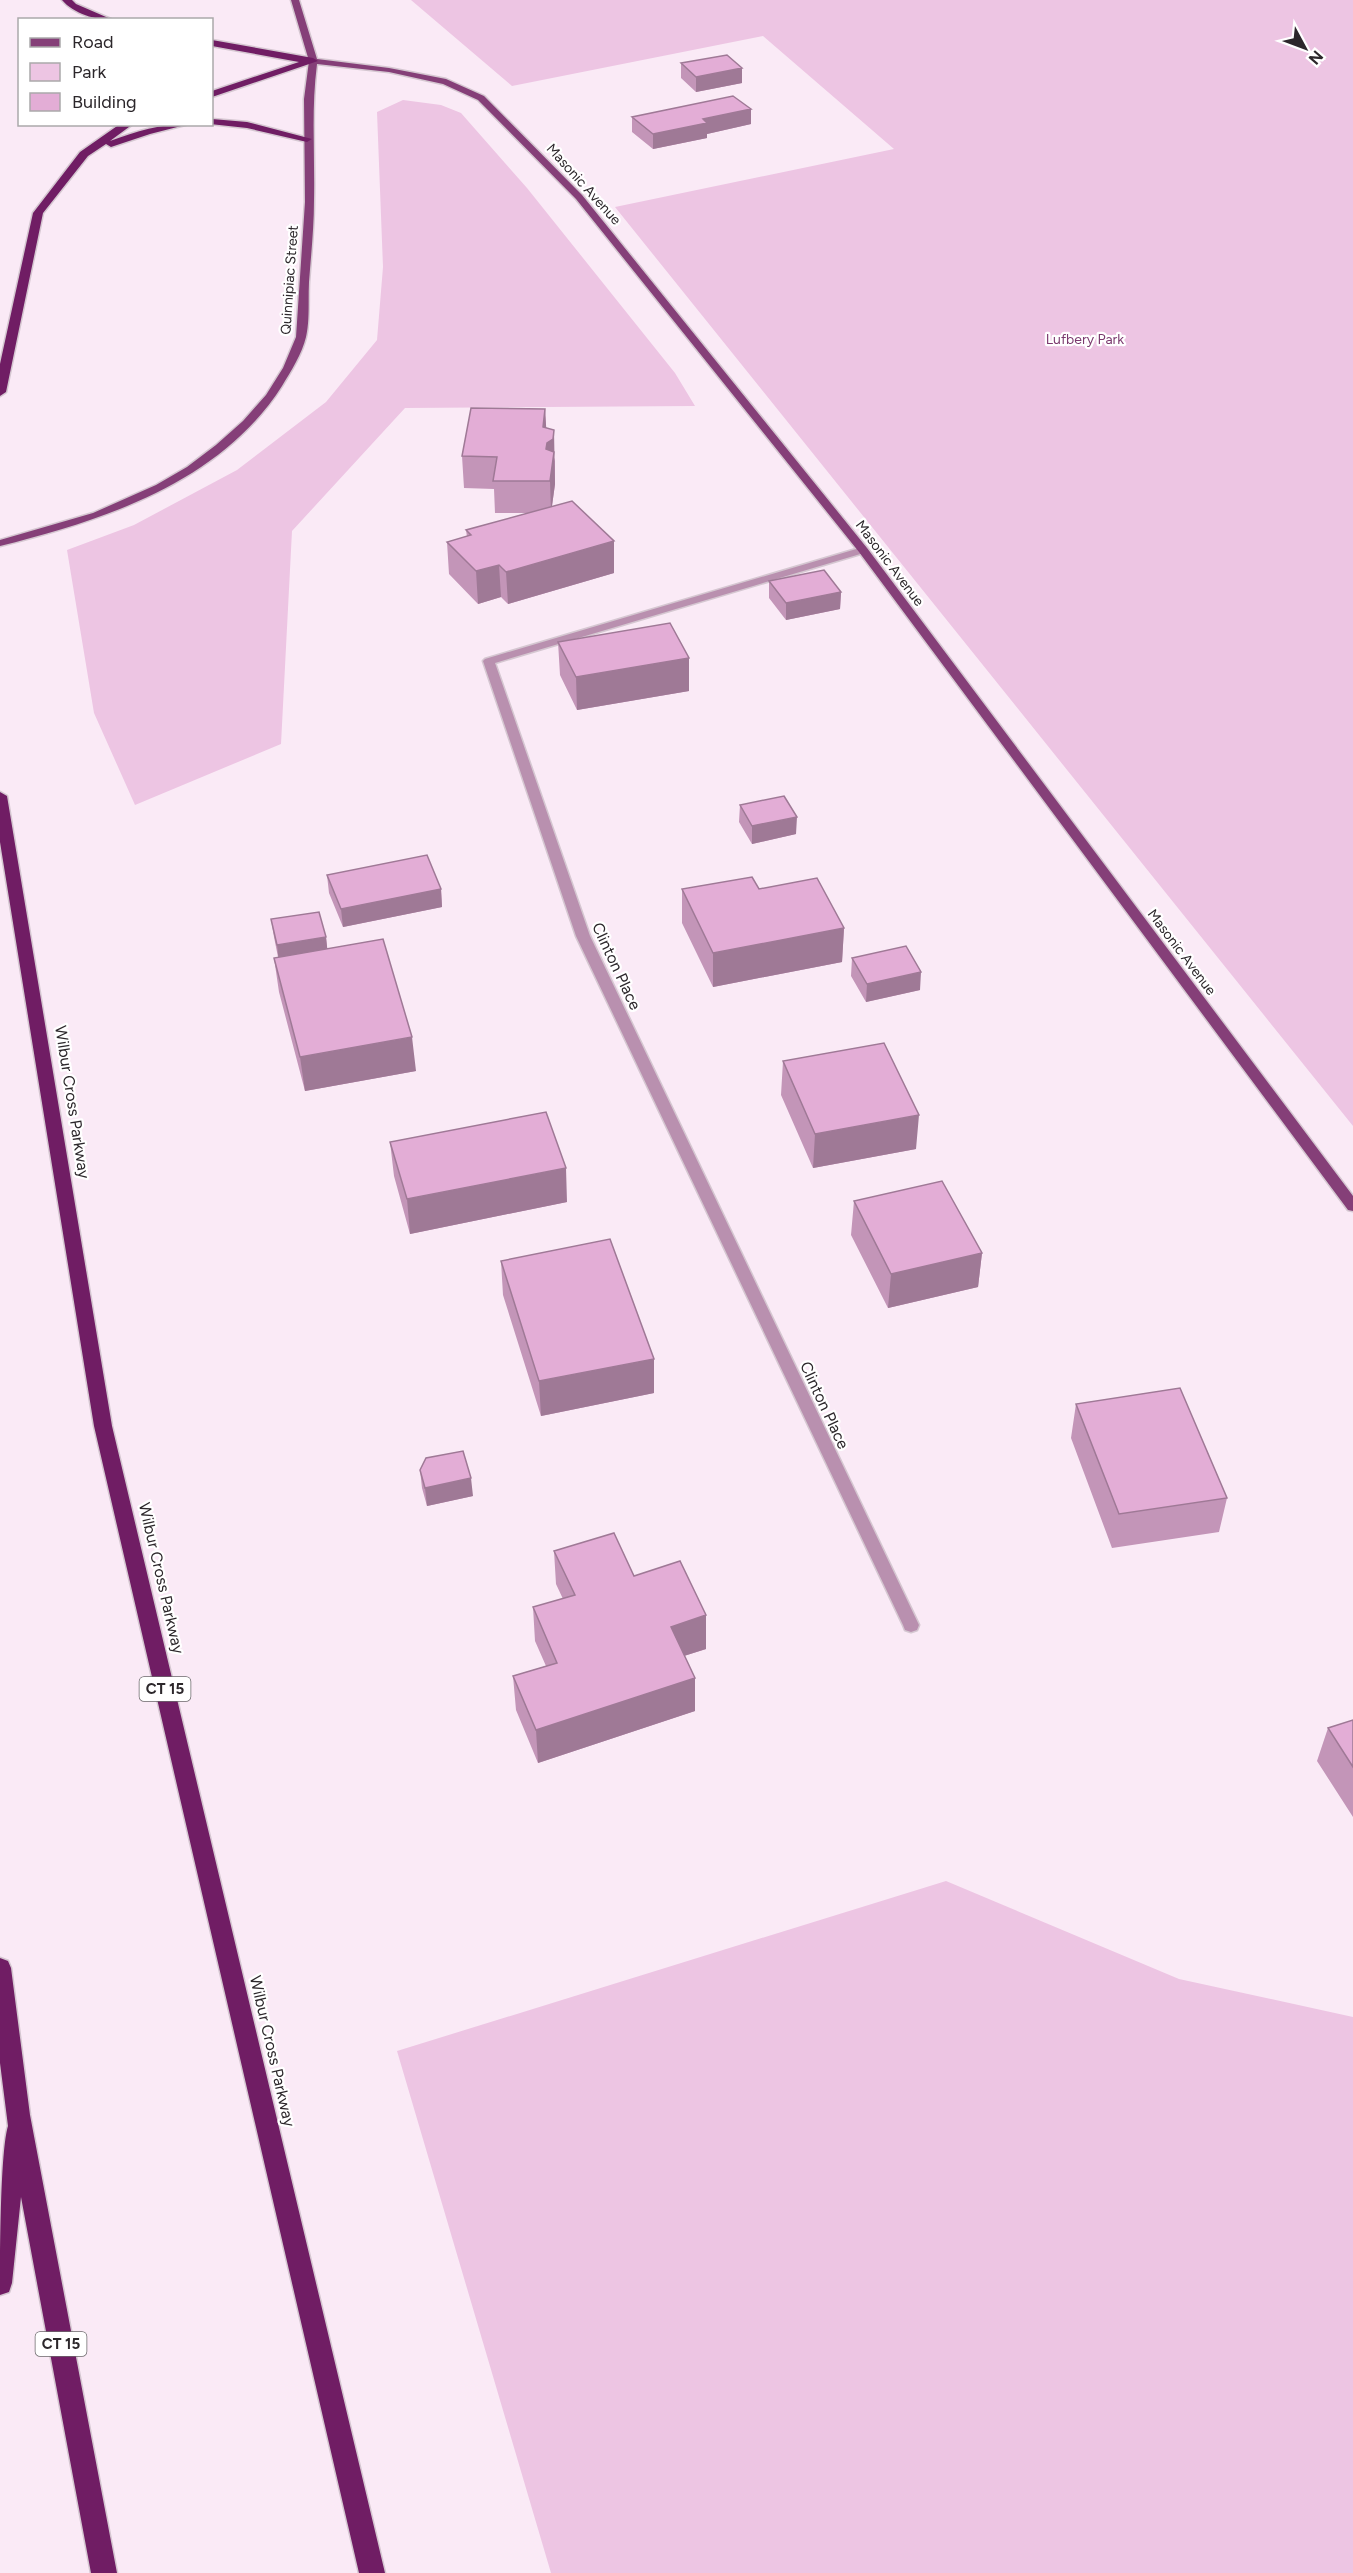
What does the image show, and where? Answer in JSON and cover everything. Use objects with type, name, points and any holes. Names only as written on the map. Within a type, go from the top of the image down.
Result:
[{"type":"highway","points":[[67,0],[73,6],[104,18]]},
{"type":"highway","points":[[213,43],[313,61]]},
{"type":"highway","points":[[213,94],[313,61]]},
{"type":"highway","points":[[213,122],[247,125],[307,139]]},
{"type":"highway","points":[[0,392],[38,213],[84,154],[125,126]]},
{"type":"highway","points":[[84,154],[148,131],[174,126]]},
{"type":"highway","name":"Wilbur Cross Parkway","points":[[0,796],[103,1426],[372,2573]]},
{"type":"highway","name":"CT 15","points":[[0,1968],[18,2115],[104,2573]]},
{"type":"highway","points":[[0,2283],[18,2115]]},
{"type":"main road","points":[[295,0],[313,61]]},
{"type":"main road","name":"Quinnipiac Street","points":[[0,543],[98,515],[132,501],[192,468],[227,442],[255,415],[284,379],[295,358],[301,337],[310,202],[308,99],[313,61]]},
{"type":"main road","name":"Masonic Avenue","points":[[313,61],[389,70],[446,82],[481,98],[579,197],[863,550],[1353,1206]]},
{"type":"street","name":"Clinton Place","points":[[863,550],[489,661],[583,936],[911,1625]]},
{"type":"green space","name":"Lufbery Park","points":[[411,0],[1353,0],[1353,1126],[615,207],[894,149],[763,36],[512,86]]},
{"type":"green space","points":[[403,100],[441,105],[461,113],[527,188],[675,373],[695,406],[405,408],[292,531],[281,744],[135,805],[94,713],[67,550],[134,525],[237,470],[326,402],[377,340],[383,267],[377,112]]},
{"type":"green space","points":[[946,1881],[1179,1979],[1353,2017],[1353,2573],[551,2573],[397,2051]]},
{"type":"building","points":[[727,55],[742,68],[696,77],[681,63]]},
{"type":"building","points":[[733,96],[751,109],[703,119],[707,123],[653,134],[632,117]]},
{"type":"building","points":[[471,408],[545,409],[543,427],[554,430],[553,439],[547,443],[546,449],[554,452],[550,481],[493,481],[497,457],[462,456]]},
{"type":"building","points":[[572,501],[614,541],[506,572],[499,565],[476,571],[447,542],[471,535],[466,530]]},
{"type":"building","points":[[824,570],[841,592],[786,603],[769,581]]},
{"type":"building","points":[[670,623],[689,658],[576,677],[558,642]]},
{"type":"building","points":[[784,796],[797,817],[752,826],[740,805]]},
{"type":"building","points":[[427,855],[441,889],[341,909],[327,875]]},
{"type":"building","points":[[752,877],[759,889],[817,878],[844,928],[713,953],[682,889]]},
{"type":"building","points":[[319,912],[326,937],[277,945],[271,919]]},
{"type":"building","points":[[383,939],[412,1037],[300,1057],[274,958]]},
{"type":"building","points":[[906,946],[921,972],[867,984],[852,958]]},
{"type":"building","points":[[884,1043],[919,1115],[815,1134],[783,1061]]},
{"type":"building","points":[[546,1112],[566,1168],[407,1199],[390,1142]]},
{"type":"building","points":[[942,1181],[982,1253],[891,1274],[854,1201]]},
{"type":"building","points":[[610,1239],[654,1359],[539,1381],[501,1261]]},
{"type":"building","points":[[1180,1388],[1227,1498],[1119,1514],[1076,1404]]},
{"type":"building","points":[[463,1451],[471,1478],[425,1488],[420,1470],[426,1458]]},
{"type":"building","points":[[614,1533],[634,1576],[680,1561],[706,1615],[671,1627],[695,1678],[536,1730],[513,1676],[557,1663],[533,1607],[575,1595],[554,1551]]},
{"type":"building","points":[[1353,1720],[1353,1767],[1328,1728]]}]
